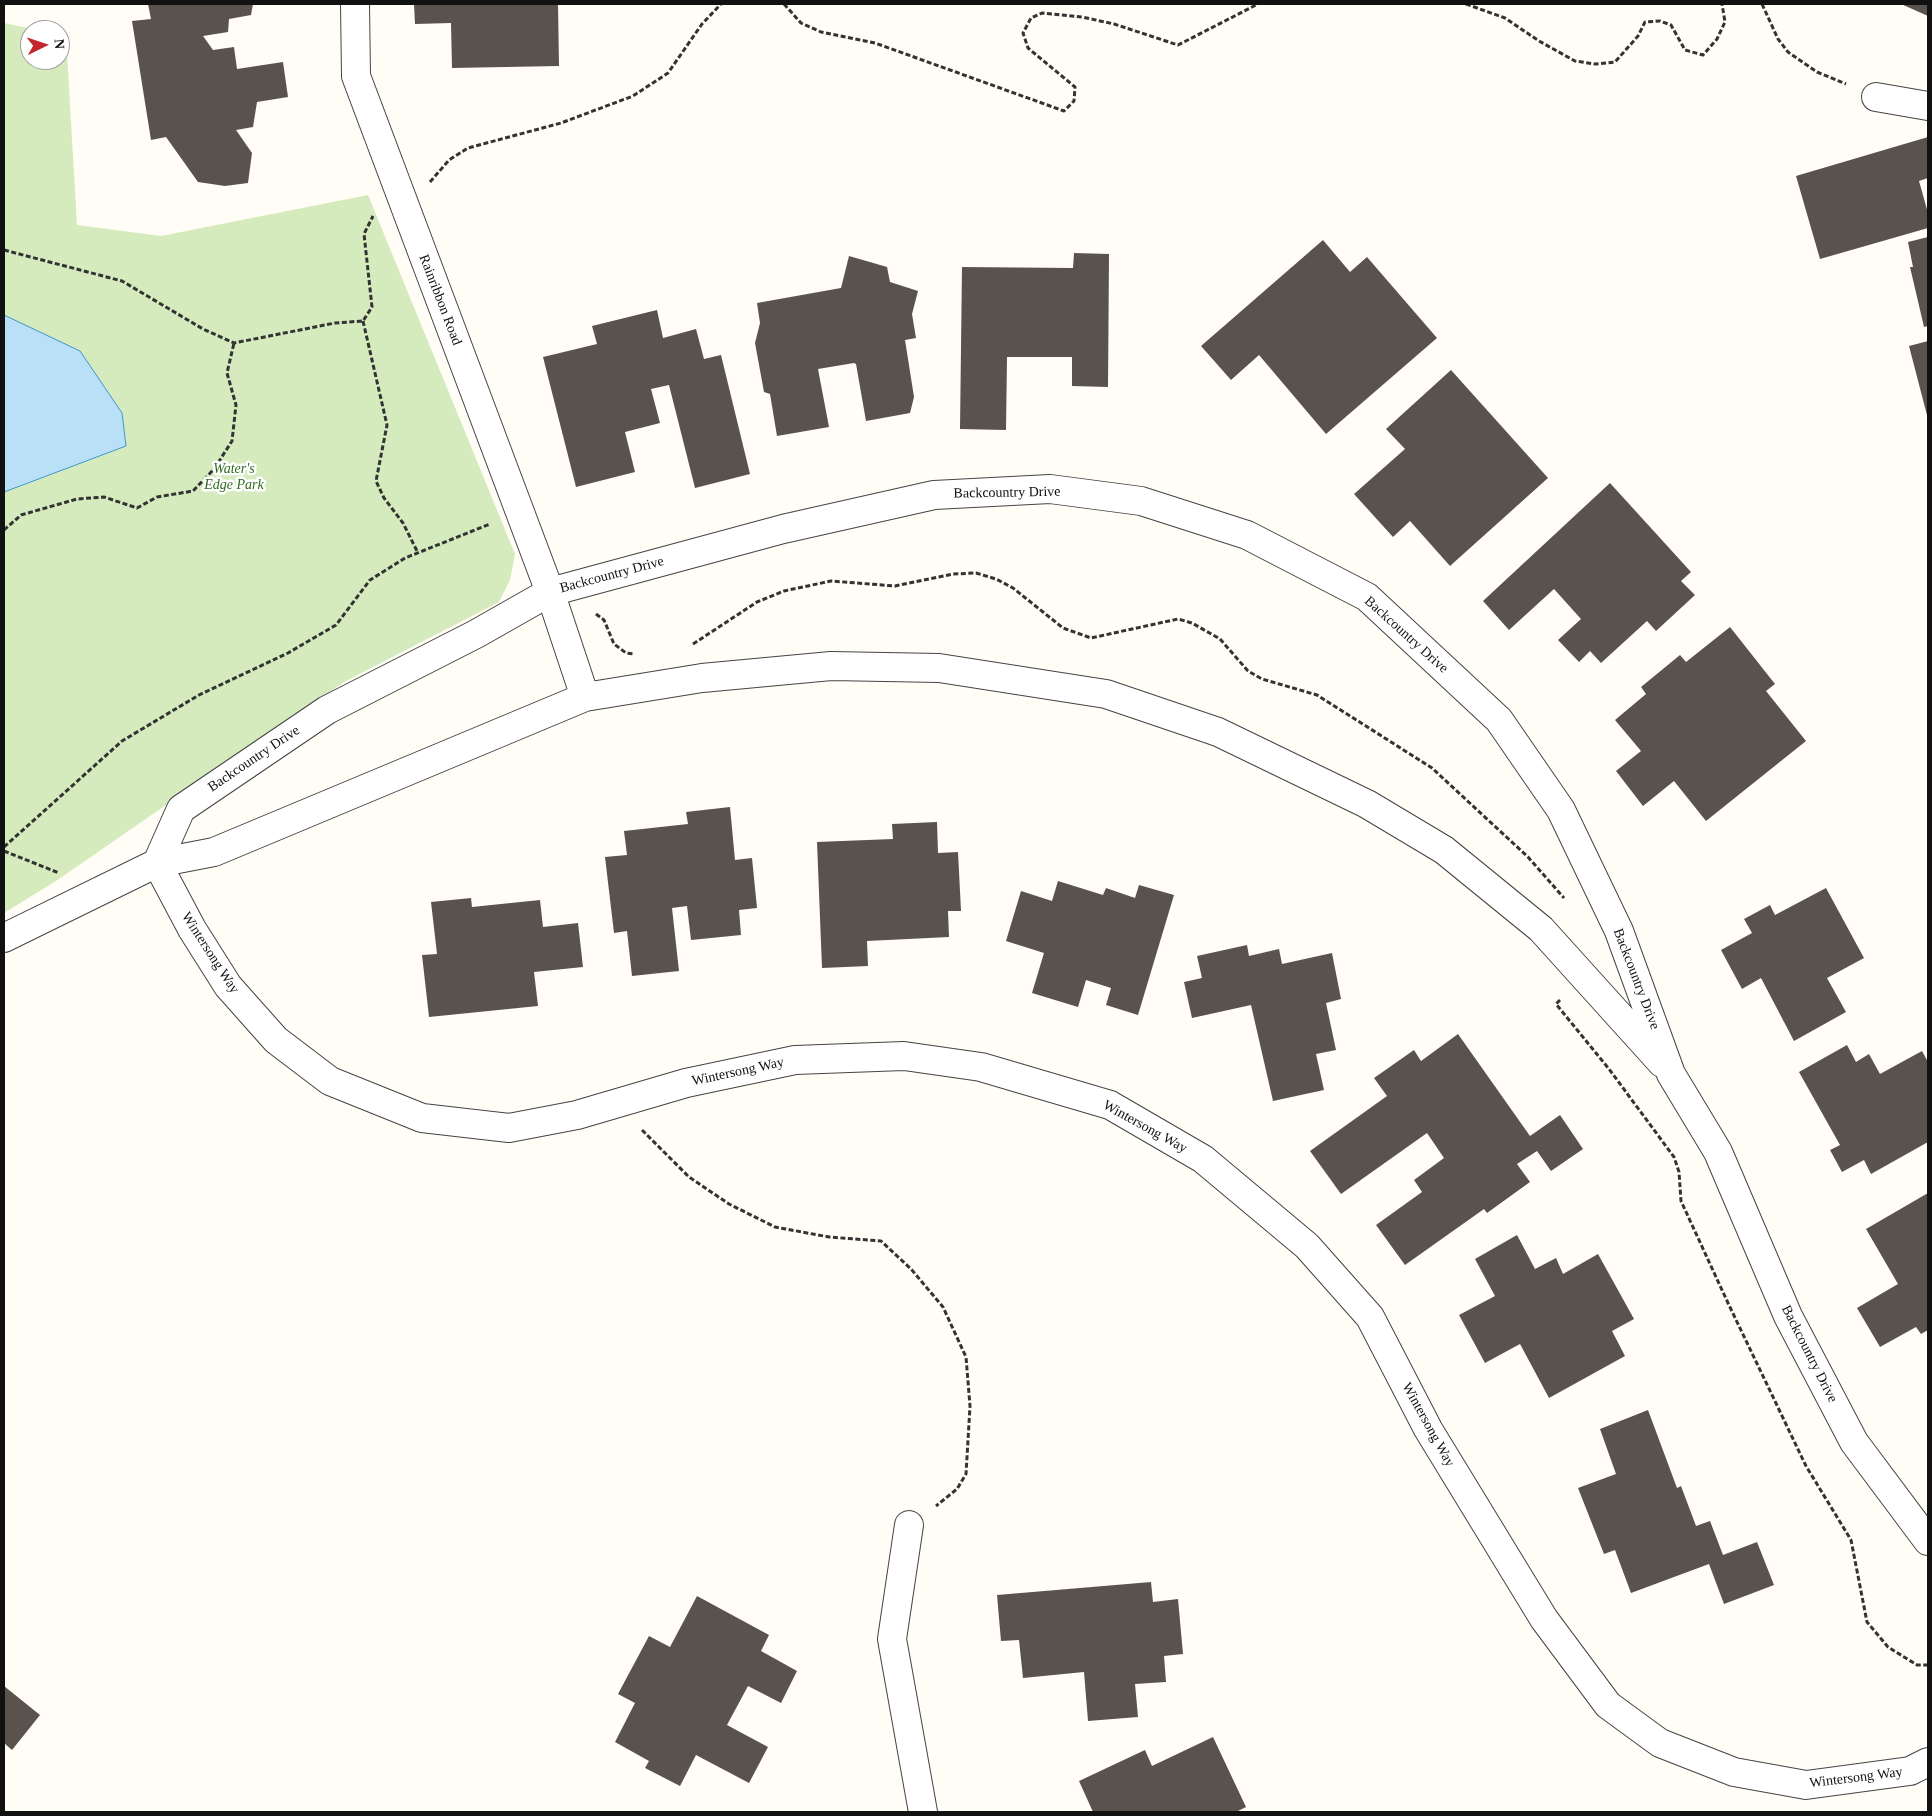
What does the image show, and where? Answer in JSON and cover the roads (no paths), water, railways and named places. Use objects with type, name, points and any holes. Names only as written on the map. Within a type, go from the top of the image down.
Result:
[{"type":"street","name":"Rainribbon Road","points":[[355,4],[356,76],[550,592],[585,697]]},
{"type":"street","points":[[1876,97],[1928,106]]},
{"type":"street","name":"Backcountry Drive","points":[[157,862],[181,809],[327,710],[476,634],[550,592],[783,529],[934,495],[1050,490],[1141,501],[1248,535],[1368,597],[1499,720],[1561,810],[1619,932],[1671,1074],[1718,1152],[1788,1316],[1854,1442],[1928,1541]]},
{"type":"street","name":"Backcountry Drive","points":[[4,938],[157,862],[214,852],[585,697],[702,678],[831,666],[939,668],[1106,694],[1218,732],[1367,804],[1444,850],[1541,929],[1671,1074]]},
{"type":"street","name":"Wintersong Way","points":[[157,862],[192,929],[228,986],[276,1040],[330,1081],[422,1118],[509,1128],[577,1115],[686,1082],[794,1060],[904,1056],[980,1067],[1110,1105],[1203,1159],[1307,1246],[1370,1317],[1428,1429],[1544,1619],[1608,1705],[1660,1743],[1734,1772],[1797,1784],[1806,1785],[1910,1771],[1928,1762]]},
{"type":"street","points":[[909,1525],[892,1639],[924,1812]]},
{"type":"water","points":[[4,315],[80,351],[122,413],[126,446],[4,492]]},
{"type":"park label","name":"Water's Edge Park","points":[[234,478]]}]
